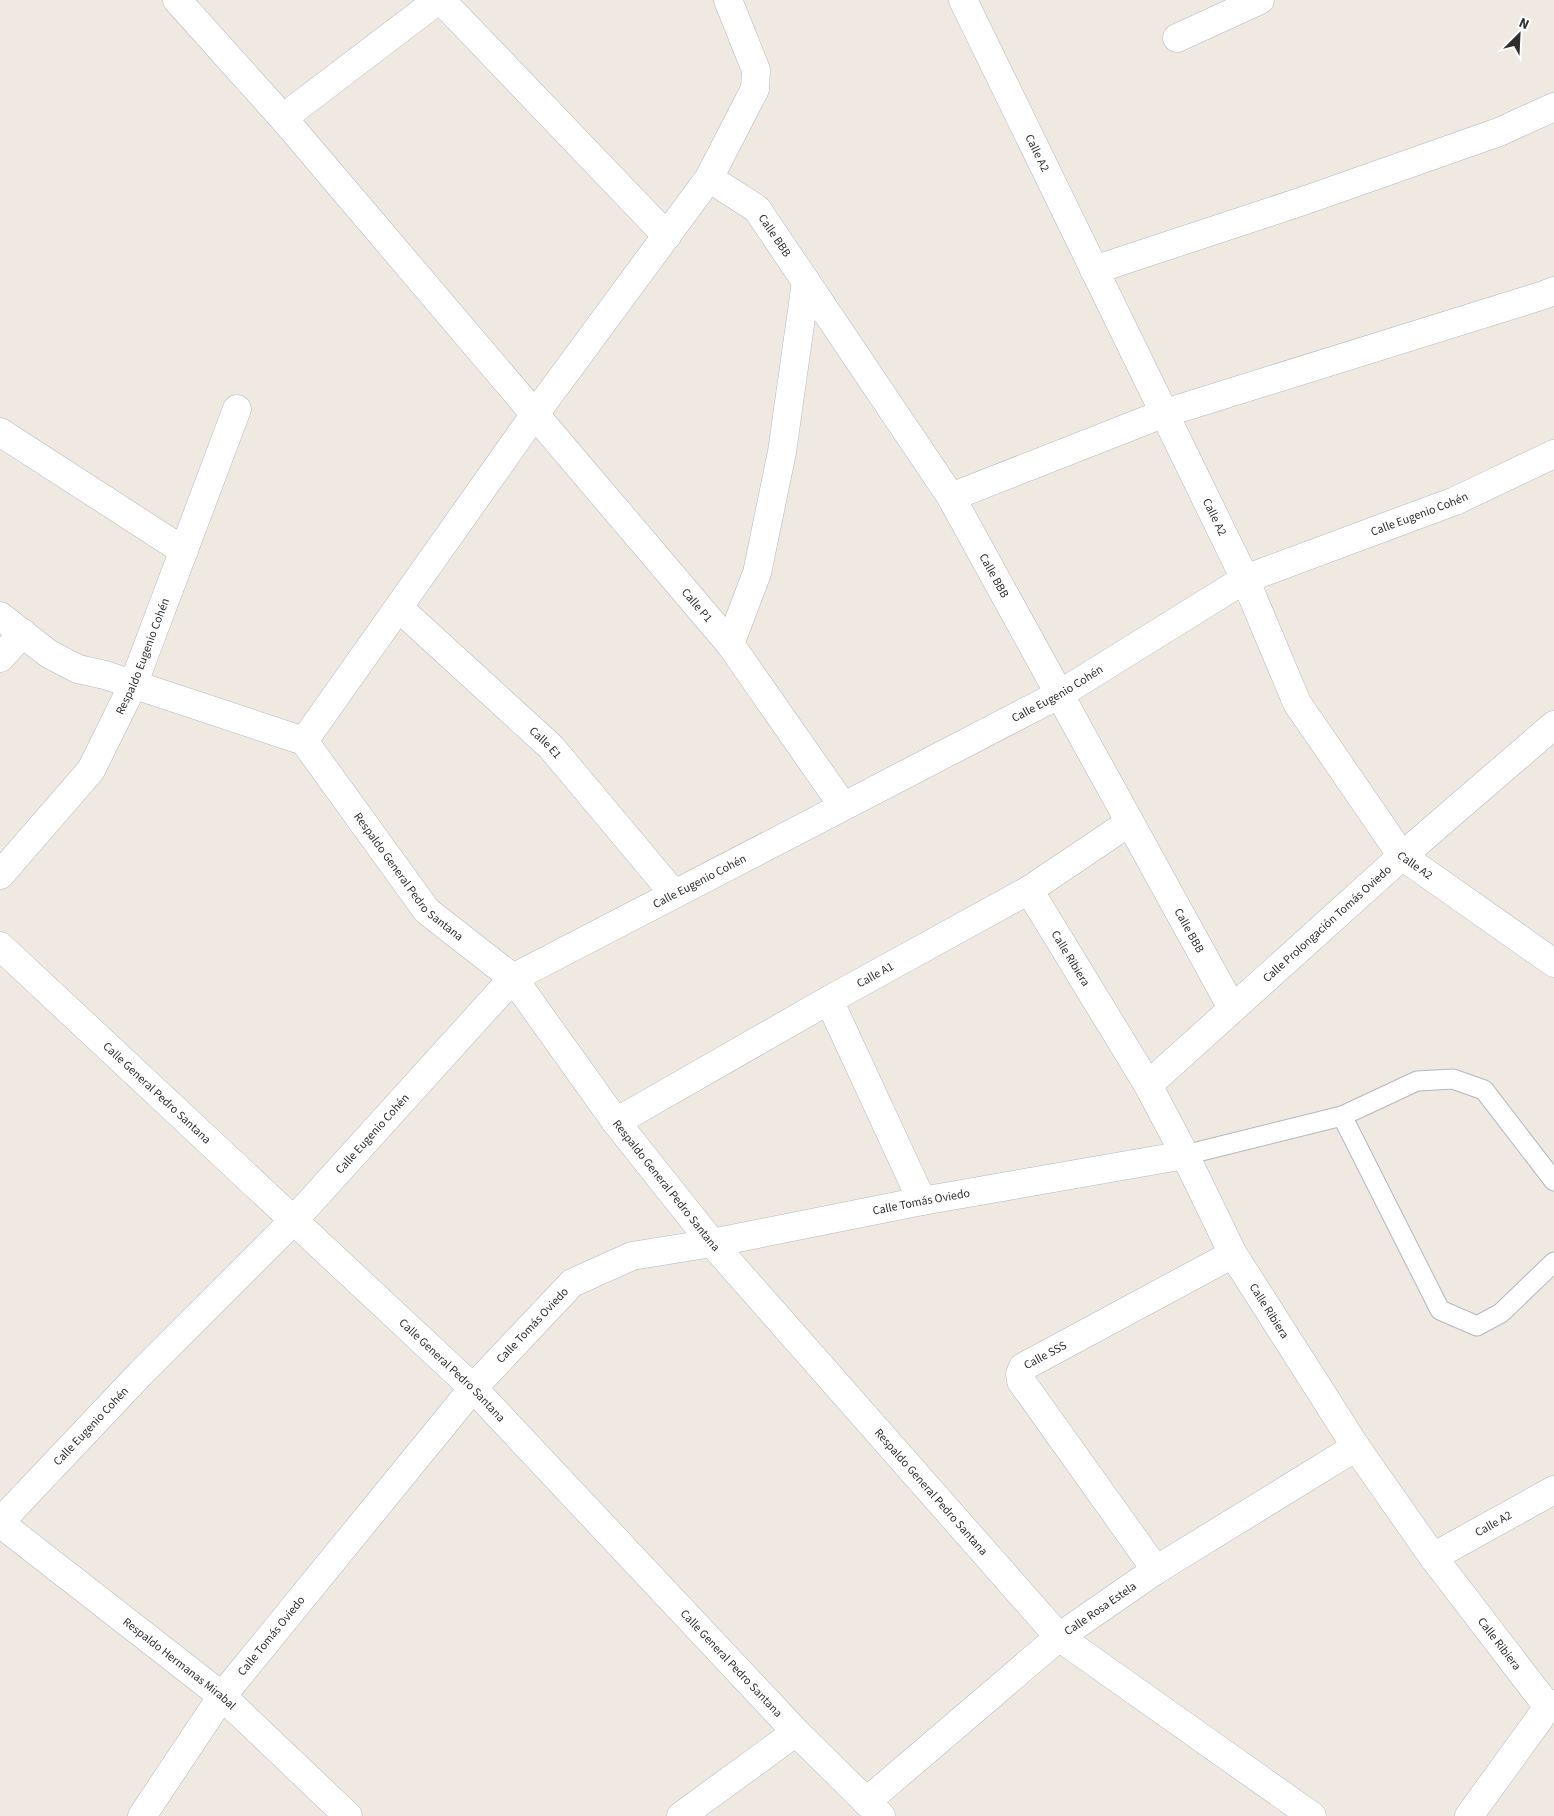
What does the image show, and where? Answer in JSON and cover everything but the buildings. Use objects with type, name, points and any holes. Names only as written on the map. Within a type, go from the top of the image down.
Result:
[{"type":"street","name":"Calle P1","points":[[177,0],[283,118],[730,644],[843,806]]},
{"type":"street","points":[[283,118],[439,0],[667,236]]},
{"type":"street","points":[[0,616],[49,654],[78,669],[105,675],[304,741],[535,414],[709,178],[755,89],[756,70],[728,0]]},
{"type":"street","name":"Calle A2","points":[[964,0],[1245,579],[1297,702],[1402,856],[1554,963]]},
{"type":"street","points":[[1177,38],[1260,0]]},
{"type":"street","points":[[1094,270],[1303,201],[1499,132],[1554,107]]},
{"type":"street","name":"Calle BBB","points":[[709,178],[757,210],[952,497],[1232,1008]]},
{"type":"street","points":[[730,644],[757,573],[782,452],[806,282]]},
{"type":"street","points":[[952,497],[1165,413],[1551,299]]},
{"type":"street","name":"Respaldo Eugenio Cohén","points":[[0,875],[91,770],[133,685],[237,409]]},
{"type":"street","points":[[0,432],[184,551]]},
{"type":"street","name":"Calle Eugenio Cohén","points":[[0,1523],[140,1374],[294,1220],[513,978],[1060,694],[1245,579],[1455,501],[1554,454]]},
{"type":"street","name":"Calle E1","points":[[399,608],[551,747],[674,894]]},
{"type":"street","points":[[0,658],[23,634]]},
{"type":"street","name":"Calle Prolongación Tomás Oviedo","points":[[1148,1084],[1402,856],[1554,725]]},
{"type":"street","name":"Respaldo General Pedro Santana","points":[[304,741],[427,911],[513,978],[616,1122],[712,1244],[1059,1637],[1312,1816]]},
{"type":"street","name":"Calle A1","points":[[616,1122],[829,1000],[1029,890],[1130,822]]},
{"type":"street","name":"Calle Ribiera","points":[[1029,890],[1148,1084],[1233,1254],[1356,1447],[1433,1557],[1551,1706]]},
{"type":"street","name":"Calle General Pedro Santana","points":[[0,946],[473,1388],[796,1732],[874,1809]]},
{"type":"street","points":[[829,1000],[922,1201]]},
{"type":"street","name":"Calle Tomás Oviedo","points":[[142,1816],[222,1696],[473,1388],[572,1283],[632,1256],[712,1244],[922,1201],[1185,1155]]},
{"type":"street","name":"Calle SSS","points":[[1156,1570],[1020,1381],[1020,1374],[1024,1367],[1233,1254]]},
{"type":"street","name":"Calle Rosa Estela","points":[[874,1809],[1059,1637],[1156,1570],[1356,1447]]},
{"type":"street","name":"Calle A2","points":[[1433,1557],[1554,1490]]},
{"type":"street","name":"Respaldo Hermanas Mirabal","points":[[0,1523],[222,1696],[348,1816]]},
{"type":"street","points":[[1469,1816],[1551,1706]]},
{"type":"street","points":[[681,1816],[796,1732]]},
{"type":"lane","points":[[1185,1155],[1342,1116],[1417,1081],[1452,1079],[1484,1090],[1554,1181]]},
{"type":"lane","points":[[1342,1116],[1440,1310],[1477,1326],[1501,1313],[1554,1262]]}]
